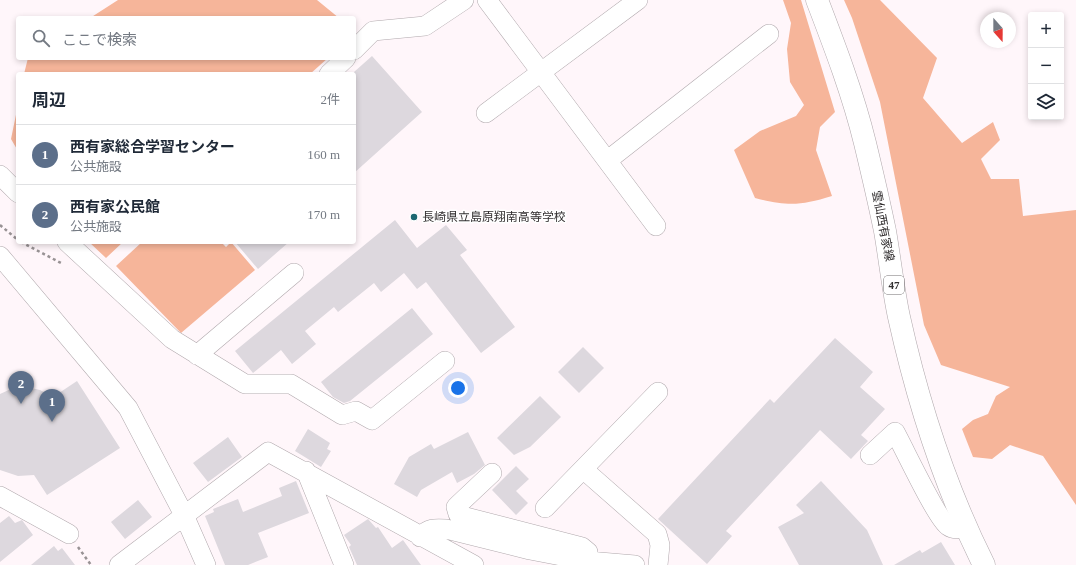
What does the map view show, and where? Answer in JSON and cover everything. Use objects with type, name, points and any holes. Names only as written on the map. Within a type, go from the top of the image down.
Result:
[{"type":"main road","name":"雲仙西有家線","points":[[817,0],[843,68],[864,141],[885,230],[899,317],[936,449],[966,527],[984,565]]},
{"type":"street","points":[[356,48],[373,32],[425,26],[464,0]]},
{"type":"street","points":[[488,0],[656,226]]},
{"type":"street","points":[[486,113],[638,0]]},
{"type":"street","points":[[608,160],[769,34]]},
{"type":"street","points":[[331,72],[344,60]]},
{"type":"street","points":[[0,175],[16,191]]},
{"type":"street","points":[[69,244],[172,339],[197,355],[245,384],[291,384],[342,415],[356,411],[372,420],[446,361]]},
{"type":"street","points":[[0,256],[128,408],[184,515],[206,565]]},
{"type":"street","points":[[197,355],[294,273]]},
{"type":"street","points":[[545,508],[658,392]]},
{"type":"street","points":[[870,455],[895,432],[937,512],[946,526],[953,529],[966,527]]},
{"type":"street","points":[[119,565],[268,452],[306,471],[420,537],[474,565]]},
{"type":"street","points":[[583,469],[657,534],[660,545],[658,565]]},
{"type":"street","points":[[306,471],[344,565]]},
{"type":"street","points":[[492,473],[456,507],[458,514],[582,547],[588,552],[588,561]]},
{"type":"street","points":[[0,496],[69,534]]},
{"type":"street","points":[[420,537],[425,532],[433,528],[446,529],[530,550],[588,561],[635,565]]},
{"type":"path","points":[[0,225],[16,238]]},
{"type":"path","points":[[25,244],[62,263]]},
{"type":"shaded area","points":[[118,0],[317,0],[337,16],[93,16]]},
{"type":"shaded area","points":[[783,0],[801,0],[835,112],[820,127],[816,150],[832,196],[811,202],[794,204],[785,204],[755,198],[734,150],[760,131],[796,116],[804,105],[790,82],[787,49],[791,23]]},
{"type":"shaded area","points":[[844,0],[880,0],[937,58],[923,98],[962,143],[993,122],[1000,140],[981,159],[991,179],[1019,179],[1023,216],[1076,210],[1076,505],[1043,456],[1010,445],[992,459],[973,457],[962,429],[973,420],[988,414],[996,396],[1010,387],[941,365],[924,325],[880,102],[852,18]]},
{"type":"shaded area","points":[[28,60],[326,60],[312,72],[24,72]]},
{"type":"shaded area","points":[[16,115],[16,148],[11,139]]},
{"type":"shaded area","points":[[91,244],[121,244],[106,258]]},
{"type":"shaded area","points":[[140,244],[223,244],[226,247],[229,244],[233,244],[255,270],[181,333],[116,266]]},
{"type":"building","points":[[372,56],[422,112],[356,171],[356,72],[354,72]]},
{"type":"building","points":[[395,220],[417,248],[446,225],[467,250],[460,255],[515,327],[481,353],[426,282],[417,289],[404,273],[381,292],[374,283],[338,312],[334,307],[305,331],[316,344],[292,364],[281,350],[253,373],[235,351]]},
{"type":"building","points":[[237,244],[287,244],[258,269]]},
{"type":"building","points":[[412,308],[433,334],[350,401],[344,403],[333,397],[321,382]]},
{"type":"building","points":[[835,338],[873,372],[860,387],[885,409],[861,435],[868,441],[851,459],[820,430],[726,531],[732,536],[707,564],[658,519],[770,399],[774,403]]},
{"type":"building","points":[[583,347],[604,368],[579,393],[558,372]]},
{"type":"building","points":[[77,381],[120,448],[47,495],[34,475],[18,476],[0,470],[0,394],[13,388],[27,387],[40,390],[53,397]]},
{"type":"building","points":[[540,396],[561,417],[530,447],[514,455],[497,438]]},
{"type":"building","points":[[308,429],[330,443],[327,449],[331,451],[321,467],[295,451]]},
{"type":"building","points":[[468,432],[485,465],[474,474],[457,483],[452,472],[421,490],[417,497],[394,484],[409,457],[431,444],[434,449]]},
{"type":"building","points":[[228,437],[242,457],[208,482],[193,463]]},
{"type":"building","points":[[516,466],[529,479],[516,491],[528,503],[516,515],[492,490]]},
{"type":"building","points":[[296,481],[309,513],[258,533],[268,557],[248,565],[225,565],[205,516],[214,512],[213,509],[238,499],[243,512],[282,496],[279,488]]},
{"type":"building","points":[[821,481],[867,530],[883,565],[799,565],[778,527],[804,513],[796,505]]},
{"type":"building","points":[[138,500],[152,517],[125,539],[111,522]]},
{"type":"building","points":[[9,516],[15,523],[22,520],[33,535],[0,562],[0,523]]},
{"type":"building","points":[[368,519],[376,528],[378,527],[392,548],[403,540],[421,565],[357,565],[349,547],[351,545],[344,535]]},
{"type":"building","points":[[941,542],[955,565],[894,565],[920,550],[922,553]]},
{"type":"building","points":[[54,546],[58,551],[62,548],[75,565],[31,565]]},
{"type":"place","name":"長崎県立島原翔南高等学校","points":[[414,217]]},
{"type":"place","name":"西有家公民館","points":[[21,404]]},
{"type":"place","name":"西有家総合学習センター","points":[[52,422]]}]
